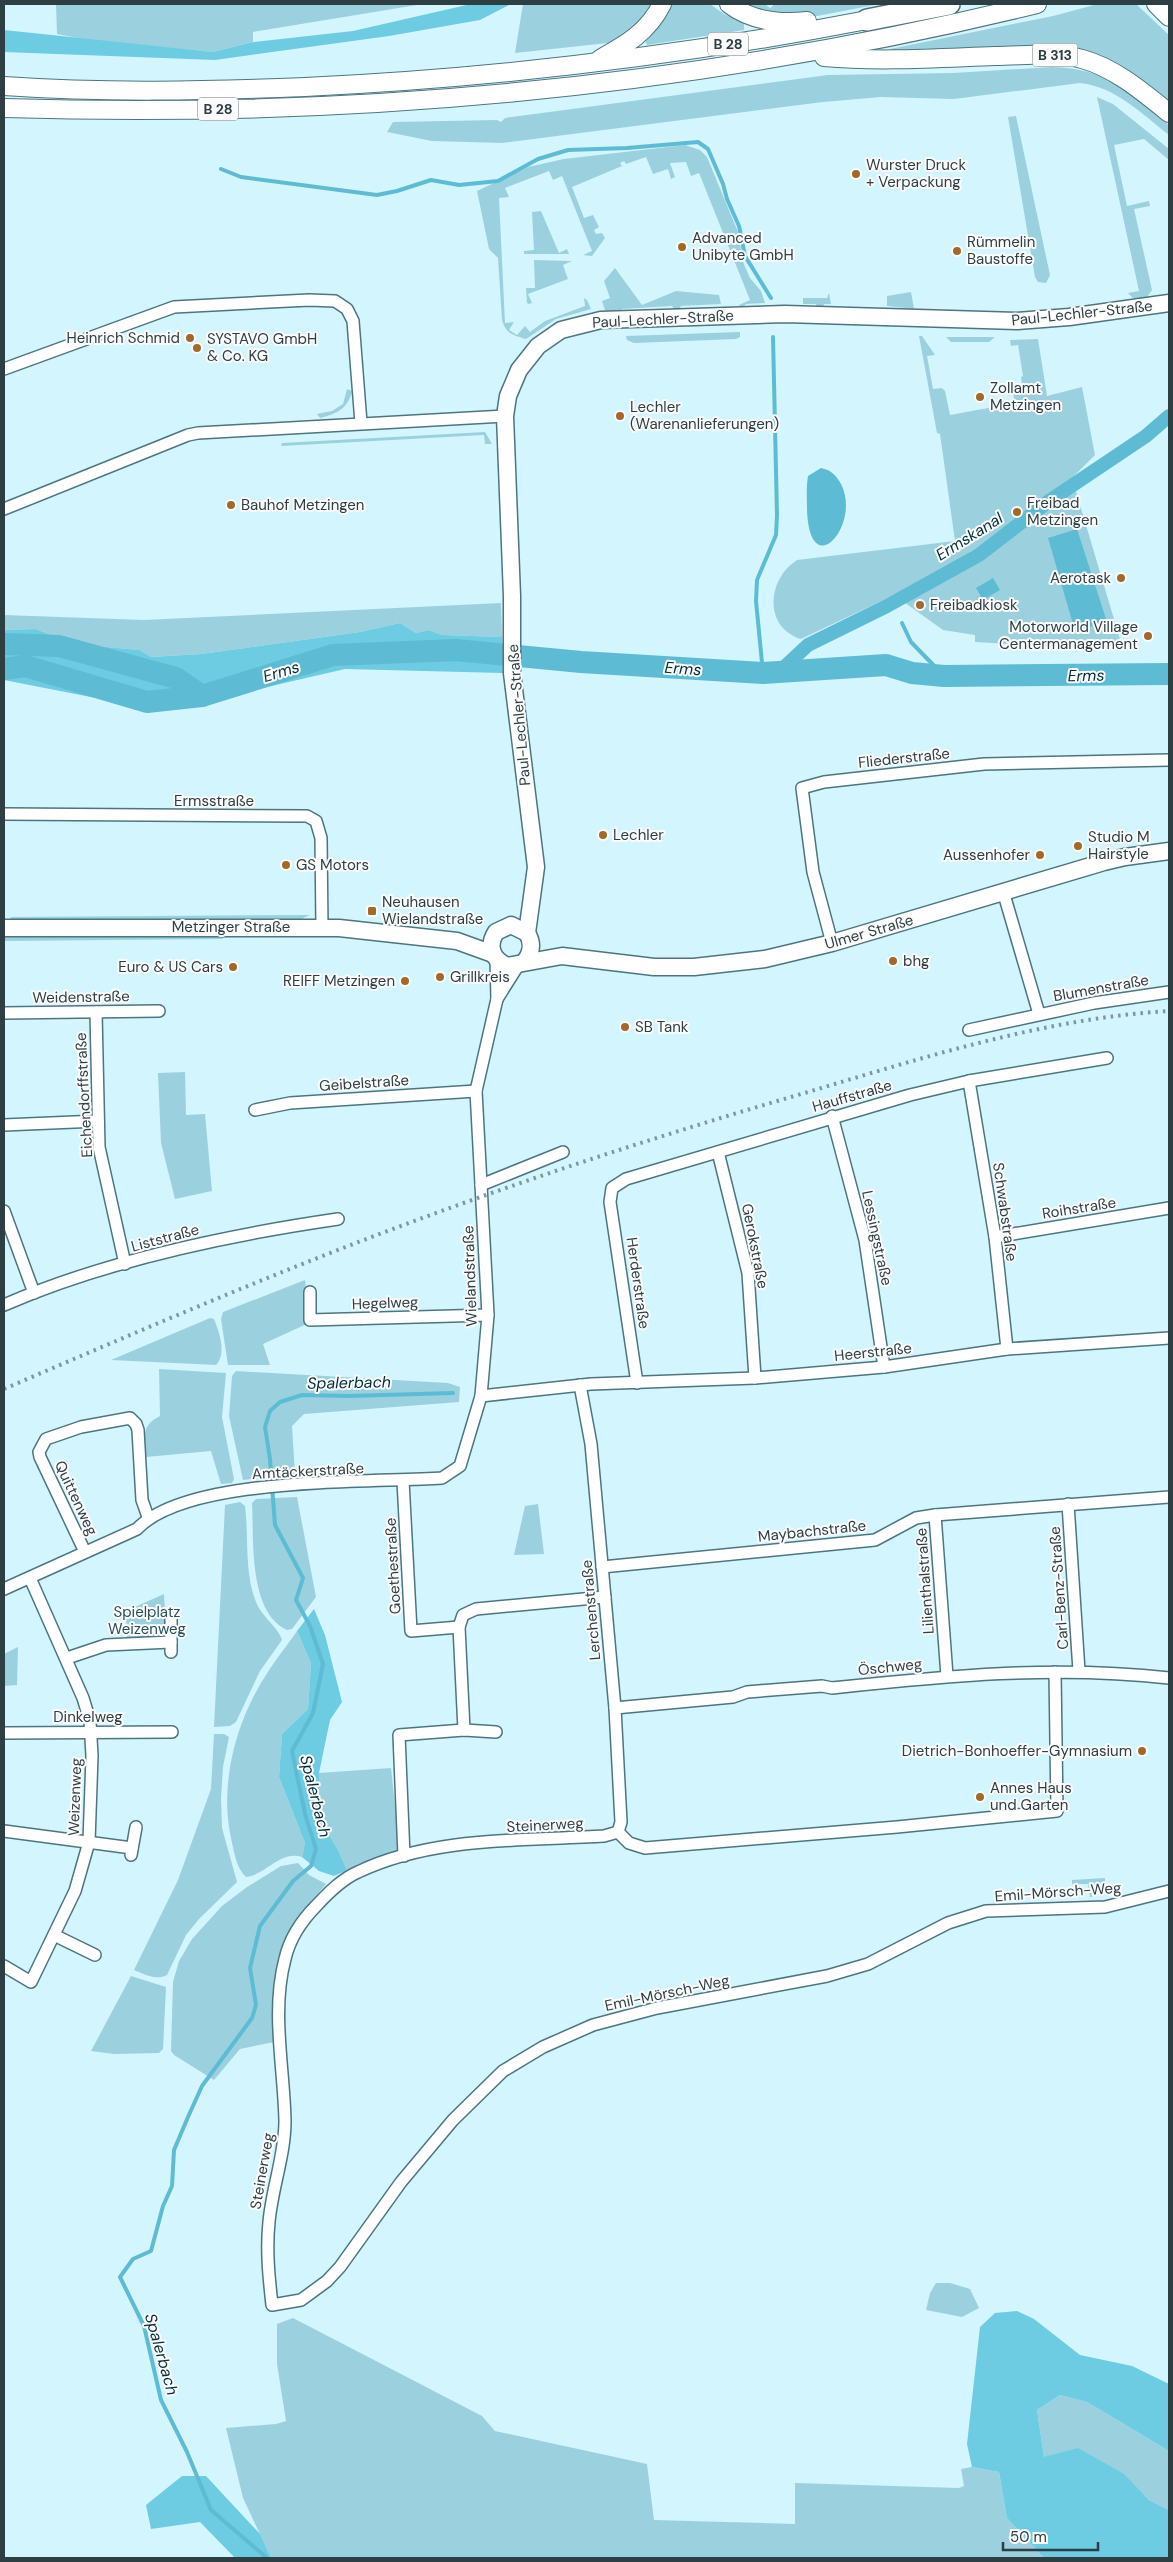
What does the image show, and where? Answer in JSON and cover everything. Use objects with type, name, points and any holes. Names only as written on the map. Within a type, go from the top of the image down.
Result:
[{"type":"highway","name":"B 28","points":[[867,20],[949,4]]},
{"type":"main road","points":[[588,65],[638,36],[648,27],[662,4]]},
{"type":"main road","points":[[728,4],[759,19],[785,24],[818,20],[867,20]]},
{"type":"main road","name":"B 28","points":[[4,108],[260,109],[431,100],[593,84],[801,54],[976,19],[1037,4]]},
{"type":"main road","name":"B 28","points":[[4,86],[176,91],[415,81],[588,65],[798,33],[867,20]]},
{"type":"main road","name":"B 313","points":[[801,54],[834,58],[1054,55],[1082,58],[1132,84],[1169,113]]},
{"type":"street","points":[[4,369],[174,308],[309,300],[335,302],[347,309],[353,321],[361,423]]},
{"type":"street","name":"Paul-Lechler-Straße","points":[[529,935],[536,867],[512,673],[511,562],[505,416],[508,396],[519,370],[538,346],[561,330],[601,320],[785,314],[1017,321],[1069,317],[1169,303]]},
{"type":"street","points":[[4,509],[188,435],[217,431],[505,416]]},
{"type":"street","name":"Fliederstraße","points":[[832,943],[813,872],[802,788],[824,782],[984,764],[1169,760]]},
{"type":"street","name":"Ermsstraße","points":[[4,814],[307,816],[316,821],[321,838],[322,928]]},
{"type":"street","name":"Ulmer Straße","points":[[494,956],[507,966],[562,956],[648,966],[694,967],[765,959],[832,943],[1003,891],[1125,857],[1169,851]]},
{"type":"street","name":"Blumenstraße","points":[[1003,891],[1039,1014]]},
{"type":"street","points":[[494,956],[491,943],[533,892]]},
{"type":"street","name":"Ulmer Straße","points":[[501,929],[517,926],[562,956]]},
{"type":"street","name":"Metzinger Straße","points":[[4,928],[352,928],[457,940],[494,956]]},
{"type":"street","name":"Metzinger Straße","points":[[457,940],[501,929]]},
{"type":"street","points":[[522,963],[531,950],[529,935]]},
{"type":"street","name":"Wielandstraße","points":[[481,1396],[488,1315],[476,1091],[497,999],[494,956]]},
{"type":"street","name":"Wielandstraße","points":[[497,999],[522,963]]},
{"type":"street","name":"Blumenstraße","points":[[969,1030],[1094,1003],[1169,992]]},
{"type":"street","name":"Weidenstraße","points":[[4,1013],[160,1011]]},
{"type":"street","name":"Eichendorffstraße","points":[[96,1012],[99,1147],[125,1264]]},
{"type":"street","name":"Hauffstraße","points":[[612,1188],[626,1179],[832,1116],[969,1081],[1107,1058]]},
{"type":"street","name":"Schwabstraße","points":[[969,1081],[994,1237],[1007,1349]]},
{"type":"street","name":"Geibelstraße","points":[[255,1110],[290,1103],[476,1091]]},
{"type":"street","name":"Lessingstraße","points":[[832,1116],[865,1240],[884,1367]]},
{"type":"street","points":[[4,1125],[98,1121]]},
{"type":"street","points":[[481,1185],[563,1152]]},
{"type":"street","name":"Gerokstraße","points":[[718,1152],[748,1273],[755,1378]]},
{"type":"street","name":"Herderstraße","points":[[612,1188],[610,1202],[637,1383]]},
{"type":"street","name":"Roihstraße","points":[[994,1237],[1169,1208]]},
{"type":"street","points":[[4,1211],[34,1292]]},
{"type":"street","name":"Liststraße","points":[[4,1306],[67,1280],[125,1264],[279,1227],[338,1219]]},
{"type":"street","name":"Hegelweg","points":[[310,1292],[310,1320],[488,1315]]},
{"type":"street","name":"Heerstraße","points":[[580,1385],[755,1378],[884,1367],[1007,1349],[1169,1338]]},
{"type":"street","points":[[481,1396],[580,1385]]},
{"type":"street","name":"Lerchenstraße","points":[[580,1385],[591,1444],[605,1597],[621,1822],[618,1832]]},
{"type":"street","name":"Amtäckerstraße","points":[[4,1589],[136,1529],[148,1517],[186,1502],[243,1489],[281,1485],[442,1478],[451,1474],[460,1466],[481,1396]]},
{"type":"street","name":"Quittenweg","points":[[84,1552],[40,1457],[39,1452],[46,1439],[81,1426],[130,1418],[136,1424],[138,1430],[142,1500],[148,1517]]},
{"type":"street","name":"Goethestraße","points":[[404,1481],[411,1631],[459,1627]]},
{"type":"street","name":"Maybachstraße","points":[[602,1567],[875,1540],[916,1518],[935,1515],[1169,1497]]},
{"type":"street","name":"Carl-Benz-Straße","points":[[1068,1504],[1079,1671]]},
{"type":"street","name":"Lilienthalstraße","points":[[935,1515],[947,1676]]},
{"type":"street","name":"Weizenweg","points":[[4,1966],[31,1982],[75,1891],[89,1842],[91,1732],[83,1698],[67,1658],[30,1578]]},
{"type":"street","points":[[464,1730],[459,1627],[463,1615],[476,1609],[605,1597]]},
{"type":"street","points":[[67,1658],[106,1645],[171,1647],[172,1617]]},
{"type":"street","name":"Öschweg","points":[[614,1708],[733,1697],[747,1692],[822,1686],[832,1688],[947,1676],[1079,1671],[1169,1678]]},
{"type":"street","points":[[618,1832],[636,1847],[653,1848],[916,1826],[1057,1811],[1055,1672]]},
{"type":"street","points":[[404,1856],[399,1735],[464,1730],[496,1732]]},
{"type":"street","name":"Dinkelweg","points":[[4,1733],[172,1732]]},
{"type":"street","points":[[4,1831],[89,1842],[132,1852],[136,1827]]},
{"type":"street","name":"Steinerweg","points":[[272,2305],[268,2223],[283,2144],[285,2123],[278,1996],[284,1960],[290,1941],[301,1921],[335,1887],[358,1872],[404,1856],[460,1844],[604,1836],[618,1832]]},
{"type":"street","name":"Emil-Mörsch-Weg","points":[[272,2305],[301,2300],[327,2281],[340,2267],[401,2182],[453,2120],[504,2071],[543,2047],[593,2025],[657,2008],[828,1976],[868,1964],[948,1923],[986,1912],[1105,1907],[1169,1891]]},
{"type":"street","points":[[54,1935],[95,1955]]},
{"type":"green space","points":[[56,4],[423,4],[253,32],[253,42],[213,52],[89,40],[57,34]]},
{"type":"green space","points":[[523,4],[655,4],[650,12],[617,42],[515,53]]},
{"type":"green space","points":[[669,4],[710,4],[724,14],[744,22],[744,30],[647,45],[645,40]]},
{"type":"green space","points":[[738,4],[765,4],[770,8],[775,4],[880,4],[817,16],[784,17]]},
{"type":"green space","points":[[1098,4],[1136,4],[1169,35],[1169,104],[1109,62],[891,52],[890,49],[1053,16]]},
{"type":"green space","points":[[1052,67],[1071,68],[1088,72],[1116,84],[1169,125],[1169,135],[1117,96],[1105,90],[1080,83],[954,99],[881,97],[823,102],[502,143],[432,141],[387,132],[393,122],[497,120],[501,122],[505,118],[828,75],[953,73]]},
{"type":"green space","points":[[1097,97],[1113,104],[1169,149],[1169,160],[1144,139],[1114,145],[1127,206],[1149,201],[1150,206],[1134,209],[1152,290],[1145,300],[1134,299],[1128,293],[1139,291]]},
{"type":"green space","points":[[1016,116],[1050,275],[1046,283],[1038,282],[1035,277],[1008,117]]},
{"type":"green space","points":[[685,145],[700,150],[707,157],[738,232],[743,262],[750,278],[761,291],[765,303],[746,304],[741,309],[739,305],[750,300],[699,173],[691,176],[686,162],[670,163],[675,177],[671,179],[668,169],[653,174],[646,157],[626,164],[624,161],[620,163],[622,166],[572,187],[584,218],[593,215],[599,227],[594,230],[596,234],[602,233],[605,238],[592,256],[583,255],[592,251],[562,176],[553,180],[549,171],[505,188],[509,197],[499,198],[505,323],[514,322],[509,330],[517,335],[525,326],[530,332],[545,321],[585,306],[584,298],[591,309],[556,319],[526,339],[514,335],[508,331],[502,320],[498,258],[489,249],[477,191],[528,167],[564,159]]},
{"type":"green space","points":[[541,211],[559,253],[567,249],[569,254],[524,254],[524,251],[534,250],[532,212]]},
{"type":"green space","points":[[534,260],[572,261],[563,265],[568,279],[528,294],[532,303],[529,304],[527,303],[526,288],[535,288]]},
{"type":"green space","points":[[615,268],[642,305],[676,291],[719,295],[721,304],[681,306],[679,310],[675,310],[672,306],[622,309],[620,313],[606,313],[602,301],[610,298],[604,281]]},
{"type":"green space","points":[[911,292],[914,309],[887,306],[887,296]]},
{"type":"green space","points":[[829,293],[831,304],[824,304],[823,309],[817,309],[816,304],[803,304],[803,298],[827,298]]},
{"type":"green space","points":[[740,332],[740,337],[736,339],[634,343],[627,340],[626,336]]},
{"type":"green space","name":"Freibad Metzingen","points":[[919,336],[922,336],[935,355],[927,356],[933,389],[942,388],[945,391],[950,415],[1015,403],[1012,388],[1022,386],[1021,377],[1023,376],[1018,345],[1011,346],[1010,340],[1038,339],[1047,396],[1082,387],[1095,455],[1072,478],[1122,646],[1117,650],[975,642],[975,635],[943,630],[894,595],[801,639],[789,633],[780,624],[775,614],[775,590],[787,568],[797,560],[955,541],[940,434],[937,433]]},
{"type":"green space","points":[[946,337],[995,337],[989,342],[951,342]]},
{"type":"green space","points":[[347,389],[352,391],[348,402],[340,410],[320,418],[317,414],[332,411],[343,404]]},
{"type":"green space","points":[[485,432],[492,444],[485,444],[484,435],[281,446],[282,443]]},
{"type":"green space","points":[[501,603],[502,637],[442,635],[428,630],[416,633],[400,623],[360,632],[201,654],[150,657],[139,650],[73,644],[36,629],[4,630],[4,615],[144,620]]},
{"type":"green space","points":[[310,915],[301,919],[10,920],[11,917]]},
{"type":"green space","points":[[227,936],[222,939],[4,941],[4,937]]},
{"type":"green space","points":[[185,1072],[186,1115],[205,1114],[212,1191],[175,1199],[161,1143],[158,1073]]},
{"type":"green space","points":[[305,1280],[309,1323],[263,1344],[270,1365],[228,1365],[221,1319],[223,1312]]},
{"type":"green space","points":[[210,1318],[214,1319],[222,1349],[216,1365],[111,1360]]},
{"type":"green space","points":[[159,1369],[226,1373],[222,1417],[234,1479],[232,1483],[221,1484],[211,1451],[146,1457],[145,1433],[149,1424],[160,1416]]},
{"type":"green space","points":[[236,1371],[448,1383],[460,1387],[459,1402],[304,1414],[292,1426],[295,1474],[243,1480],[229,1416],[232,1376]]},
{"type":"green space","points":[[297,1497],[316,1597],[292,1629],[287,1630],[274,1621],[265,1608],[259,1591],[254,1554],[252,1503],[256,1499]]},
{"type":"green space","points":[[240,1502],[245,1506],[248,1567],[252,1591],[258,1607],[282,1640],[260,1671],[236,1722],[230,1726],[214,1727],[225,1505]]},
{"type":"green space","points":[[538,1504],[544,1554],[514,1555],[525,1506]]},
{"type":"green space","name":"Spielplatz Weizenweg","points":[[164,1594],[166,1631],[158,1637],[127,1638],[126,1611]]},
{"type":"green space","points":[[297,1631],[311,1663],[308,1709],[282,1734],[279,1777],[305,1843],[302,1857],[287,1857],[260,1872],[246,1877],[236,1859],[228,1817],[227,1796],[233,1754],[246,1712],[255,1693]]},
{"type":"green space","points":[[18,1647],[17,1685],[4,1686],[4,1654]]},
{"type":"green space","points":[[214,1734],[224,1734],[229,1737],[223,1767],[222,1828],[237,1882],[199,1919],[186,1935],[167,1975],[163,1977],[150,1976],[134,1970],[178,1880],[211,1789]]},
{"type":"green space","points":[[391,1768],[400,1851],[347,1870],[319,1817],[319,1773]]},
{"type":"green space","points":[[298,1863],[309,1875],[326,1884],[294,1924],[281,1950],[275,1989],[274,2042],[240,2049],[214,2080],[174,2055],[171,2051],[173,1982],[179,1961],[192,1939],[222,1906],[247,1887],[281,1866]]},
{"type":"green space","points":[[1105,1878],[1105,1883],[1090,1884],[1092,1897],[1090,1897],[1088,1884],[1072,1884],[1072,1880]]},
{"type":"green space","points":[[131,1976],[166,1987],[163,2049],[159,2053],[114,2054],[91,2051]]},
{"type":"green space","points":[[936,2283],[950,2283],[970,2289],[979,2308],[962,2317],[926,2310],[930,2293]]},
{"type":"green space","points":[[293,2318],[482,2416],[495,2431],[647,2464],[654,2520],[795,2524],[795,2483],[959,2488],[964,2486],[961,2469],[972,2467],[999,2472],[1007,2518],[1044,2558],[271,2558],[243,2498],[226,2428],[276,2424],[286,2421],[277,2364],[277,2324]]},
{"type":"green space","points":[[1060,2395],[1087,2402],[1169,2451],[1169,2510],[1149,2500],[1123,2474],[1044,2457],[1037,2410]]},
{"type":"shaded area","points":[[471,4],[511,4],[480,20],[389,36],[215,60],[4,52],[4,30],[213,52],[253,42],[353,31]]},
{"type":"shaded area","points":[[821,468],[833,473],[837,478],[846,500],[845,515],[840,530],[833,540],[825,545],[817,543],[810,532],[807,510],[808,476]]},
{"type":"shaded area","points":[[1077,529],[1107,622],[1075,631],[1048,538]]},
{"type":"shaded area","points":[[993,578],[1000,590],[983,600],[976,588]]},
{"type":"shaded area","points":[[400,623],[416,633],[428,630],[442,635],[502,637],[503,673],[345,669],[162,711],[4,680],[4,630],[36,629],[73,644],[139,650],[151,657],[201,654],[360,632]]},
{"type":"shaded area","points":[[314,1609],[325,1635],[342,1702],[330,1720],[319,1773],[319,1817],[347,1870],[334,1876],[319,1871],[302,1857],[305,1843],[279,1777],[282,1734],[308,1709],[311,1663],[297,1631]]},
{"type":"shaded area","points":[[1017,2311],[1034,2319],[1080,2355],[1132,2366],[1169,2384],[1169,2451],[1087,2402],[1060,2395],[1037,2410],[1044,2457],[1078,2448],[1124,2474],[1149,2500],[1169,2510],[1169,2558],[1044,2558],[1007,2518],[999,2472],[972,2467],[967,2444],[980,2327],[995,2313]]},
{"type":"shaded area","points":[[182,2476],[206,2476],[260,2534],[271,2558],[235,2558],[200,2522],[151,2529],[146,2505]]},
{"type":"waterway","points":[[221,169],[241,177],[377,195],[431,180],[459,185],[498,181],[538,159],[568,150],[627,148],[698,142],[708,149],[739,226],[745,256],[771,298]]},
{"type":"waterway","points":[[763,673],[756,601],[757,580],[776,535],[777,515],[773,337]]},
{"type":"waterway","name":"Ermskanal","points":[[779,672],[808,645],[887,606],[979,555],[1049,501],[1146,436],[1169,416]]},
{"type":"waterway","points":[[902,623],[911,642],[944,676]]},
{"type":"waterway","name":"Erms","points":[[4,644],[59,646],[176,678],[202,696]]},
{"type":"waterway","name":"Erms","points":[[4,669],[25,666],[147,702],[202,696],[333,655],[456,650],[581,662],[763,673],[886,665],[912,673],[944,676],[1169,674]]},
{"type":"waterway","name":"Spalerbach","points":[[267,2558],[211,2510],[187,2452],[161,2400],[144,2326],[120,2277],[133,2259],[151,2251],[163,2206],[172,2186],[174,2150],[188,2117],[202,2086],[252,2018],[256,2005],[250,1968],[260,1926],[293,1881],[311,1866],[316,1849],[305,1814],[292,1751],[313,1713],[323,1664],[310,1626],[296,1600],[303,1578],[275,1525],[270,1459],[265,1427],[270,1411],[280,1402],[302,1395],[348,1396],[453,1393]]},
{"type":"railway","points":[[4,1389],[231,1293],[369,1238],[532,1179],[642,1143],[753,1108],[987,1041],[1032,1030],[1078,1022],[1123,1015],[1169,1011]]},
{"type":"place","name":"Wurster Druck + Verpackung","points":[[856,174]]},
{"type":"place","name":"Advanced Unibyte GmbH","points":[[682,247]]},
{"type":"place","name":"Rümmelin Baustoffe","points":[[957,251]]},
{"type":"place","name":"Heinrich Schmid","points":[[190,338]]},
{"type":"place","name":"SYSTAVO GmbH & Co. KG","points":[[197,348]]},
{"type":"place","name":"Zollamt Metzingen","points":[[980,397]]},
{"type":"place","name":"Lechler (Warenanlieferungen)","points":[[620,416]]},
{"type":"place","name":"Bauhof Metzingen","points":[[231,505]]},
{"type":"place","name":"Freibad Metzingen","points":[[1017,512]]},
{"type":"place","name":"Aerotask","points":[[1121,578]]},
{"type":"place","name":"Freibadkiosk","points":[[920,605]]},
{"type":"place","name":"Motorworld Village Centermanagement","points":[[1148,636]]},
{"type":"place","name":"Lechler","points":[[603,835]]},
{"type":"place","name":"Studio M Hairstyle","points":[[1078,846]]},
{"type":"place","name":"Aussenhofer","points":[[1040,855]]},
{"type":"place","name":"GS Motors","points":[[286,865]]},
{"type":"place","name":"Neuhausen Wielandstraße","points":[[372,911]]},
{"type":"place","name":"bhg","points":[[893,961]]},
{"type":"place","name":"Euro & US Cars","points":[[233,967]]},
{"type":"place","name":"Grillkreis","points":[[440,977]]},
{"type":"place","name":"REIFF Metzingen","points":[[405,981]]},
{"type":"place","name":"SB Tank","points":[[625,1027]]},
{"type":"place","name":"Dietrich-Bonhoeffer-Gymnasium","points":[[1142,1751]]},
{"type":"place","name":"Annes Haus und Garten","points":[[980,1797]]}]
